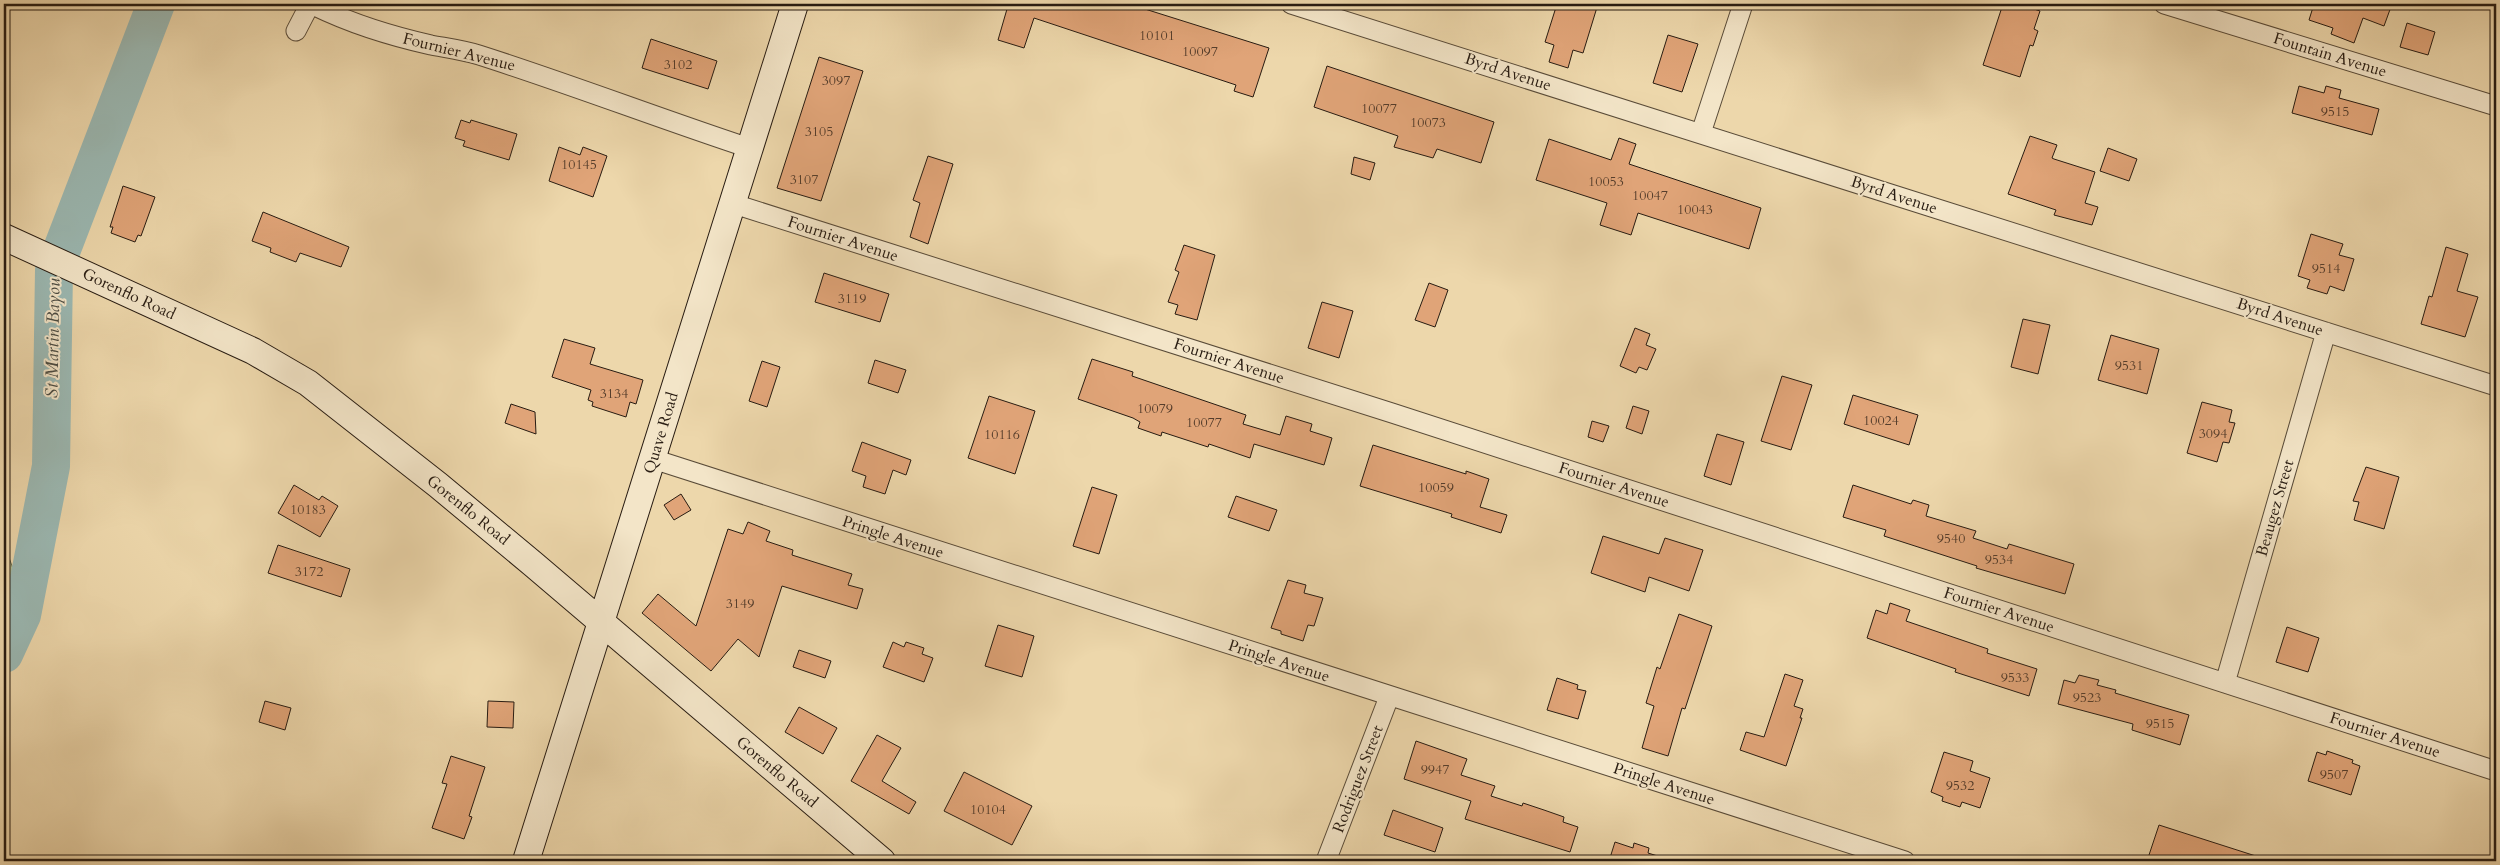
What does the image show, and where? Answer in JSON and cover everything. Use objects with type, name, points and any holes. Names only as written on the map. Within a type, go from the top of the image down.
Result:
[{"type":"main road","name":"Quave Road","points":[[526,861],[602,624],[794,4]]},
{"type":"main road","name":"Gorenflo Road","points":[[4,237],[253,351],[308,383],[438,485],[882,861]]},
{"type":"street","name":"Byrd Avenue","points":[[1291,4],[2496,386]]},
{"type":"street","points":[[1701,133],[1743,4]]},
{"type":"street","name":"Fountain Avenue","points":[[2164,4],[2496,106]]},
{"type":"street","name":"Fournier Avenue","points":[[296,31],[305,11],[309,6],[315,6],[378,31],[432,45],[463,50],[553,78],[620,104],[749,148]]},
{"type":"street","name":"Fournier Avenue","points":[[731,203],[1392,413],[2496,771]]},
{"type":"street","name":"Beaugez Street","points":[[2225,683],[2326,332]]},
{"type":"street","name":"Pringle Avenue","points":[[653,459],[1389,697],[1871,856],[1905,861]]},
{"type":"street","name":"Rodriguez Street","points":[[1326,861],[1389,697]]},
{"type":"green space","points":[[4,553],[8,555],[15,574],[4,593]]},
{"type":"building","points":[[1001,4],[1129,4],[1269,48],[1253,97],[1234,91],[1236,85],[1034,18],[1024,48],[998,40],[1007,9],[1000,7]]},
{"type":"building","points":[[1557,4],[1598,4],[1583,53],[1573,50],[1568,68],[1549,62],[1554,45],[1545,42]]},
{"type":"building","points":[[2003,4],[2019,4],[2040,11],[2034,29],[2038,31],[2033,46],[2030,45],[2020,77],[1983,65]]},
{"type":"building","points":[[2314,4],[2392,4],[2384,26],[2363,18],[2354,43],[2331,34],[2333,28],[2309,20]]},
{"type":"building","points":[[2407,23],[2435,32],[2428,55],[2400,47]]},
{"type":"building","points":[[1668,35],[1698,44],[1682,92],[1653,83]]},
{"type":"building","points":[[651,39],[717,61],[708,89],[642,68]]},
{"type":"building","points":[[819,57],[863,71],[821,201],[777,188]]},
{"type":"building","points":[[1327,66],[1494,122],[1481,163],[1437,149],[1433,158],[1394,147],[1398,136],[1314,107]]},
{"type":"building","points":[[2299,86],[2324,93],[2326,86],[2341,90],[2339,98],[2379,109],[2372,135],[2292,113]]},
{"type":"building","points":[[461,120],[470,123],[471,120],[517,134],[509,160],[463,146],[465,141],[455,138]]},
{"type":"building","points":[[2030,136],[2057,145],[2052,158],[2095,172],[2085,203],[2098,207],[2092,225],[2054,215],[2056,210],[2008,194]]},
{"type":"building","points":[[1619,138],[1636,144],[1629,164],[1761,208],[1749,249],[1638,213],[1631,235],[1600,225],[1607,203],[1536,180],[1549,139],[1611,160]]},
{"type":"building","points":[[559,147],[580,155],[583,147],[607,156],[593,197],[549,181]]},
{"type":"building","points":[[2108,148],[2137,159],[2129,181],[2100,171]]},
{"type":"building","points":[[928,156],[953,164],[928,244],[910,237],[920,203],[913,200]]},
{"type":"building","points":[[1354,157],[1375,163],[1370,180],[1351,174]]},
{"type":"building","points":[[123,186],[155,197],[141,236],[138,235],[135,242],[111,233],[113,227],[110,227]]},
{"type":"building","points":[[263,212],[349,247],[341,267],[300,253],[296,262],[270,252],[271,248],[252,241]]},
{"type":"building","points":[[2311,234],[2343,244],[2339,255],[2354,259],[2344,291],[2330,286],[2327,294],[2307,288],[2310,280],[2298,276]]},
{"type":"building","points":[[1184,245],[1215,255],[1197,320],[1175,314],[1178,305],[1168,302],[1179,272],[1175,270]]},
{"type":"building","points":[[2446,247],[2468,254],[2457,291],[2478,297],[2465,337],[2421,324],[2429,296],[2432,297]]},
{"type":"building","points":[[824,273],[889,294],[880,322],[815,302]]},
{"type":"building","points":[[1429,283],[1448,290],[1435,327],[1415,320]]},
{"type":"building","points":[[1322,302],[1353,311],[1339,358],[1308,348]]},
{"type":"building","points":[[2023,319],[2050,325],[2038,374],[2011,367]]},
{"type":"building","points":[[1635,328],[1650,334],[1646,345],[1656,349],[1647,370],[1639,367],[1636,373],[1620,366]]},
{"type":"building","points":[[2111,335],[2159,349],[2147,394],[2098,380]]},
{"type":"building","points":[[564,339],[595,348],[590,364],[643,380],[636,404],[630,402],[626,417],[592,406],[593,402],[588,400],[591,390],[552,377]]},
{"type":"building","points":[[1092,359],[1133,372],[1132,376],[1246,415],[1243,424],[1280,435],[1286,416],[1312,424],[1310,431],[1332,438],[1324,465],[1254,444],[1250,458],[1209,444],[1208,447],[1162,432],[1161,436],[1138,428],[1140,422],[1133,418],[1078,399]]},
{"type":"building","points":[[875,360],[906,370],[898,393],[868,383]]},
{"type":"building","points":[[762,361],[780,367],[767,407],[749,401]]},
{"type":"building","points":[[1782,376],[1812,385],[1791,450],[1761,441]]},
{"type":"building","points":[[1853,395],[1918,415],[1909,445],[1844,424]]},
{"type":"building","points":[[989,396],[1035,411],[1015,474],[968,458]]},
{"type":"building","points":[[2202,402],[2232,410],[2229,422],[2235,423],[2229,443],[2223,442],[2217,462],[2187,453]]},
{"type":"building","points":[[511,404],[535,412],[536,434],[505,423]]},
{"type":"building","points":[[1633,406],[1649,411],[1642,434],[1626,428]]},
{"type":"building","points":[[1592,421],[1609,426],[1603,442],[1588,437]]},
{"type":"building","points":[[1717,434],[1744,442],[1731,485],[1704,476]]},
{"type":"building","points":[[862,442],[911,460],[906,475],[893,470],[885,494],[863,487],[866,476],[852,471]]},
{"type":"building","points":[[1373,445],[1466,474],[1466,471],[1489,479],[1480,507],[1507,515],[1501,533],[1451,517],[1452,514],[1360,486]]},
{"type":"building","points":[[2366,467],[2399,477],[2384,529],[2354,520],[2359,502],[2353,501]]},
{"type":"building","points":[[294,485],[319,500],[322,496],[338,506],[320,537],[278,513]]},
{"type":"building","points":[[1853,485],[1911,504],[1913,500],[1929,505],[1926,516],[1976,531],[1973,538],[2007,549],[2009,544],[2074,564],[2065,594],[1976,568],[1977,566],[1884,536],[1886,530],[1843,517]]},
{"type":"building","points":[[1092,487],[1117,495],[1099,554],[1073,546]]},
{"type":"building","points":[[681,494],[691,510],[674,520],[664,505]]},
{"type":"building","points":[[1236,496],[1277,510],[1269,531],[1228,517]]},
{"type":"building","points":[[748,522],[770,531],[766,541],[793,550],[792,555],[852,574],[848,585],[863,589],[857,609],[782,586],[759,657],[738,639],[711,671],[642,613],[658,594],[696,626],[728,529],[743,534]]},
{"type":"building","points":[[1603,536],[1659,554],[1665,538],[1703,550],[1689,591],[1649,577],[1645,592],[1591,573]]},
{"type":"building","points":[[278,545],[350,569],[341,597],[268,573]]},
{"type":"building","points":[[1288,580],[1306,585],[1304,593],[1323,598],[1314,626],[1308,625],[1303,641],[1281,634],[1281,631],[1271,628]]},
{"type":"building","points":[[1890,603],[1910,610],[1906,621],[1988,649],[1987,653],[2037,669],[2029,696],[1955,672],[1956,669],[1867,638],[1876,610],[1887,614]]},
{"type":"building","points":[[1679,614],[1712,626],[1685,709],[1682,708],[1668,756],[1642,748],[1654,706],[1646,703],[1657,667],[1660,669]]},
{"type":"building","points":[[998,625],[1034,636],[1022,677],[985,666]]},
{"type":"building","points":[[2287,627],[2319,638],[2308,672],[2276,662]]},
{"type":"building","points":[[893,642],[904,647],[906,642],[924,648],[922,654],[933,658],[924,682],[883,667]]},
{"type":"building","points":[[799,650],[831,661],[825,678],[793,667]]},
{"type":"building","points":[[1785,674],[1803,680],[1794,706],[1803,709],[1800,718],[1802,718],[1786,766],[1740,750],[1746,732],[1764,737]]},
{"type":"building","points":[[2079,675],[2099,680],[2097,685],[2116,690],[2115,693],[2189,715],[2180,745],[2132,730],[2133,724],[2058,704],[2064,680],[2075,683]]},
{"type":"building","points":[[1557,678],[1578,685],[1577,689],[1586,691],[1578,719],[1547,710]]},
{"type":"building","points":[[265,701],[291,708],[285,730],[259,722]]},
{"type":"building","points":[[488,701],[514,702],[513,728],[487,727]]},
{"type":"building","points":[[799,707],[837,728],[823,754],[785,732]]},
{"type":"building","points":[[877,735],[901,748],[882,781],[916,802],[909,814],[851,781]]},
{"type":"building","points":[[1416,741],[1467,759],[1461,775],[1495,786],[1491,796],[1522,806],[1523,803],[1564,817],[1563,822],[1578,827],[1570,852],[1465,819],[1471,801],[1404,779]]},
{"type":"building","points":[[2327,751],[2353,760],[2352,763],[2360,766],[2351,795],[2308,781],[2317,752],[2326,755]]},
{"type":"building","points":[[1944,752],[1973,761],[1970,771],[1990,778],[1980,808],[1962,802],[1960,807],[1942,801],[1943,797],[1931,792]]},
{"type":"building","points":[[451,756],[485,767],[469,816],[472,817],[464,839],[432,828],[447,784],[442,783]]},
{"type":"building","points":[[964,772],[1032,806],[1012,845],[944,811]]},
{"type":"building","points":[[1393,810],[1443,828],[1435,852],[1384,835]]},
{"type":"building","points":[[2159,825],[2262,858],[2261,861],[2147,861]]},
{"type":"building","points":[[1615,842],[1633,848],[1634,843],[1649,848],[1648,853],[1664,858],[1664,861],[1609,861]]},
{"type":"waterway","name":"St Martin Bayou","points":[[4,654],[22,615],[51,466],[54,270],[156,4]]}]
